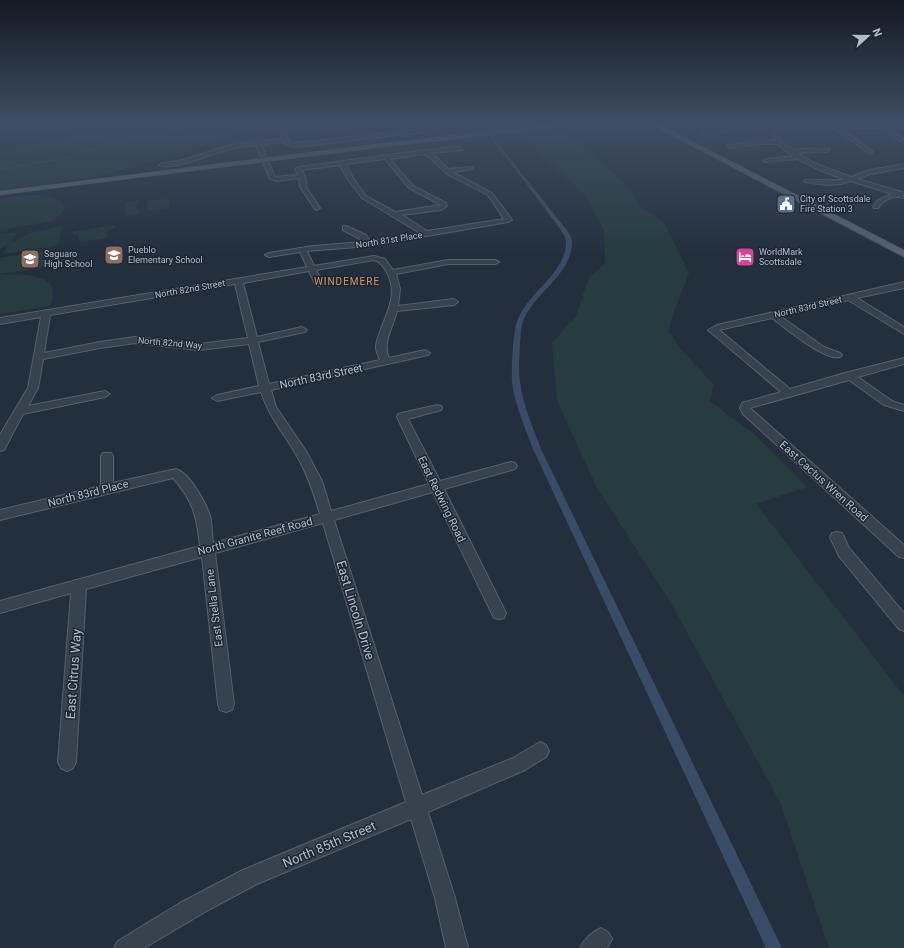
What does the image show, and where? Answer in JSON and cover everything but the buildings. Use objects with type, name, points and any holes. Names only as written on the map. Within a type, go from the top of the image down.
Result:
[{"type":"main road","points":[[0,193],[215,166]]},
{"type":"main road","points":[[734,166],[904,254]]},
{"type":"main road","points":[[742,166],[904,249]]},
{"type":"street","points":[[267,166],[271,177],[274,179],[302,176]]},
{"type":"street","points":[[317,208],[303,187],[303,179],[298,169],[318,166]]},
{"type":"street","points":[[344,166],[350,178],[364,197],[420,228],[426,234]]},
{"type":"street","points":[[394,166],[411,187],[444,204],[444,206],[394,214]]},
{"type":"street","points":[[442,166],[447,171],[471,168]]},
{"type":"street","points":[[817,166],[850,179],[902,194]]},
{"type":"street","points":[[808,181],[835,182],[850,179],[870,172],[903,166]]},
{"type":"street","name":"North 81st Place","points":[[269,255],[326,247],[349,247],[508,220],[490,194],[447,171]]},
{"type":"street","points":[[876,207],[878,202],[882,200],[902,194]]},
{"type":"street","points":[[346,228],[363,237],[369,244]]},
{"type":"street","points":[[303,250],[318,284]]},
{"type":"street","name":"North 82nd Street","points":[[0,321],[374,258],[383,261],[391,272]]},
{"type":"street","points":[[386,362],[381,351],[381,346],[393,309],[397,290],[391,272],[448,262],[484,264],[495,262]]},
{"type":"street","name":"East Lincoln Drive","points":[[238,281],[271,407],[310,467],[327,516],[444,898],[457,948]]},
{"type":"street","name":"North 83rd Street","points":[[787,392],[713,330],[904,285]]},
{"type":"street","points":[[850,297],[904,331]]},
{"type":"street","points":[[393,309],[408,309],[439,303],[454,302]]},
{"type":"street","points":[[0,447],[33,388],[46,314]]},
{"type":"street","points":[[773,315],[822,349],[837,355]]},
{"type":"street","name":"North 82nd Way","points":[[39,357],[136,340],[198,347],[224,345],[302,330]]},
{"type":"street","name":"North 83rd Street","points":[[217,398],[425,354]]},
{"type":"street","points":[[787,392],[904,361]]},
{"type":"street","points":[[849,375],[888,403],[902,408]]},
{"type":"street","name":"East Cactus Wren Road","points":[[787,392],[746,405],[746,412],[904,552]]},
{"type":"street","points":[[20,411],[105,394]]},
{"type":"street","name":"East Redwing Road","points":[[437,408],[402,417],[499,613]]},
{"type":"street","points":[[107,456],[107,489]]},
{"type":"street","name":"North Granite Reef Road","points":[[0,607],[510,466]]},
{"type":"street","name":"North 83rd Place","points":[[0,515],[176,473]]},
{"type":"street","name":"East Stella Lane","points":[[176,473],[194,495],[204,520],[226,704]]},
{"type":"street","points":[[837,537],[844,552],[904,624]]},
{"type":"street","name":"East Citrus Way","points":[[67,762],[79,585]]},
{"type":"street","name":"North 85th Street","points":[[125,948],[179,914],[225,889],[519,764],[540,751]]},
{"type":"green space","points":[[0,166],[133,166],[99,177],[0,190]]},
{"type":"green space","points":[[554,166],[605,166],[632,190],[639,205],[664,223],[689,273],[672,317],[669,331],[681,349],[714,385],[710,401],[754,434],[807,487],[756,504],[904,696],[904,948],[829,948],[781,804],[671,603],[597,488],[557,401],[552,343],[576,316],[589,277],[605,264],[604,230],[585,195]]},
{"type":"green space","points":[[26,195],[54,197],[65,207],[62,213],[53,221],[0,230],[0,198]]},
{"type":"green space","points":[[169,198],[169,208],[148,211],[147,201]]},
{"type":"green space","points":[[138,201],[138,204],[135,204],[136,209],[139,209],[139,214],[126,216],[125,202]]},
{"type":"green space","points":[[114,225],[115,228],[108,230],[107,238],[79,242],[78,235],[73,234],[72,232]]},
{"type":"green space","points":[[62,226],[59,244],[51,247],[3,254],[9,243],[0,249],[0,234],[17,232],[11,243],[30,233]]},
{"type":"green space","points":[[53,249],[51,266],[0,274],[0,258]]},
{"type":"green space","points":[[0,275],[31,276],[46,281],[51,285],[53,291],[51,303],[49,306],[0,314]]},
{"type":"waterway","points":[[0,170],[20,166]]},
{"type":"waterway","points":[[514,166],[560,225],[567,235],[569,242],[565,259],[559,270],[529,304],[522,315],[518,330],[516,382],[525,416],[537,449],[774,948]]},
{"type":"place","name":"City of Scottsdale Fire Station 3","points":[[786,204]]},
{"type":"place","name":"Pueblo Elementary School","points":[[114,255]]},
{"type":"place","name":"WorldMark Scottsdale","points":[[745,257]]},
{"type":"place","name":"Saguaro High School","points":[[30,259]]},
{"type":"district","name":"WINDEMERE","points":[[347,281]]}]
